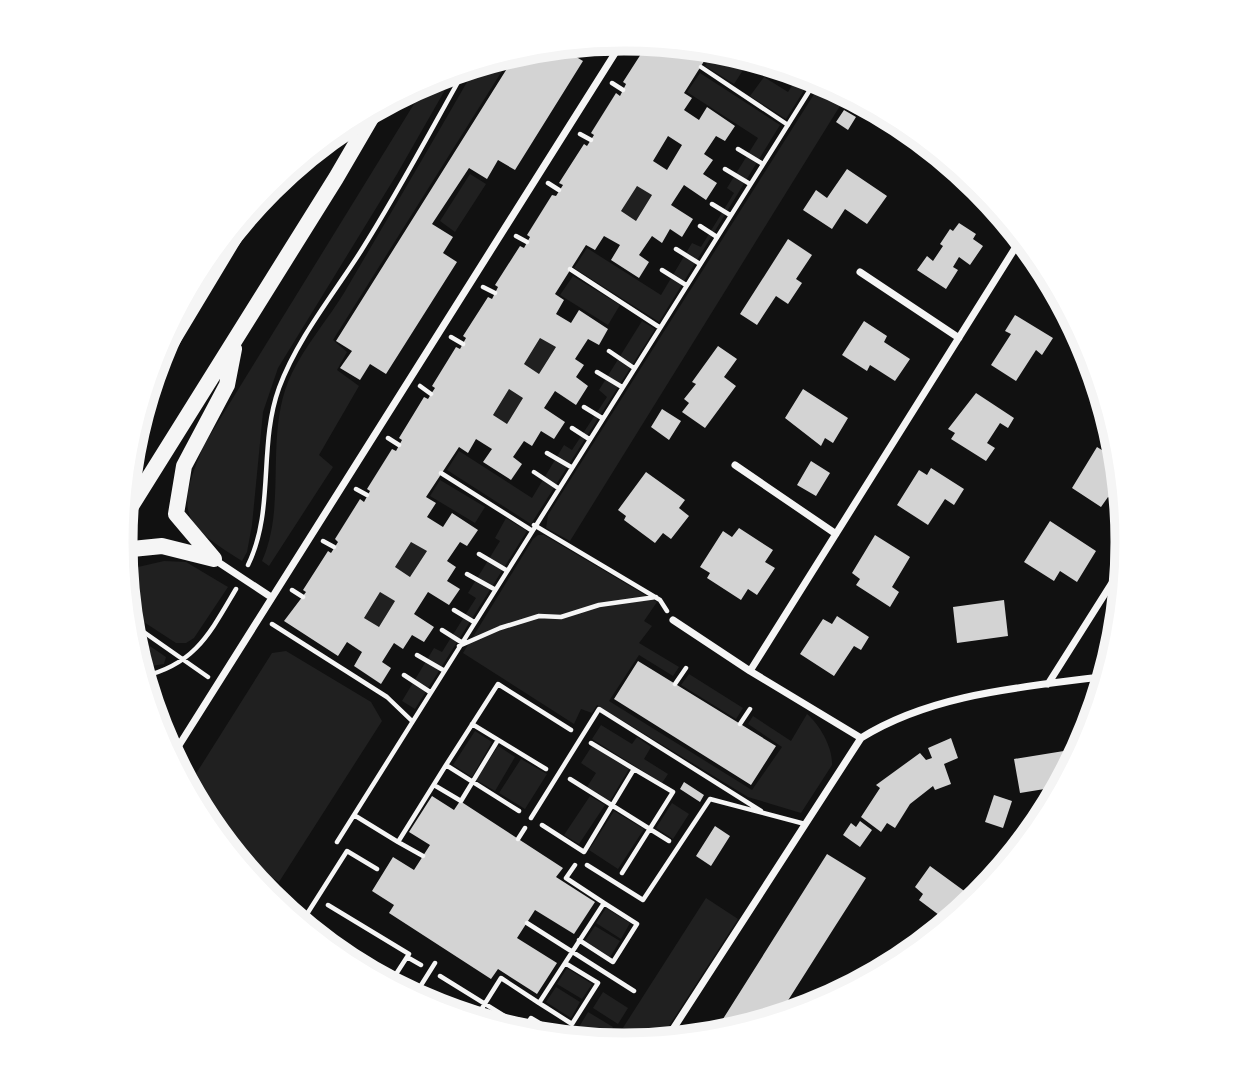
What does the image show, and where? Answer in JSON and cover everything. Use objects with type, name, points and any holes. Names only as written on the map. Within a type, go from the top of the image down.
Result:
[{"type":"highway","points":[[135,500],[367,125]]},
{"type":"highway","points":[[214,559],[176,514],[184,466],[227,385],[236,337]]},
{"type":"highway","points":[[133,549],[162,546],[214,559]]},
{"type":"street","points":[[177,748],[616,51]]},
{"type":"street","points":[[750,671],[1017,245]]},
{"type":"street","points":[[860,272],[959,338]]},
{"type":"street","points":[[735,466],[836,534]]},
{"type":"street","points":[[214,559],[271,597]]},
{"type":"street","points":[[1048,684],[1115,579]]},
{"type":"street","points":[[673,620],[750,671],[861,738]]},
{"type":"street","points":[[671,1032],[861,738],[884,723],[923,707],[1097,677]]},
{"type":"lane","points":[[531,818],[599,709],[761,811]]},
{"type":"lane","points":[[587,865],[643,900],[710,799],[806,824]]},
{"type":"lane","points":[[305,917],[347,851],[377,869]]},
{"type":"lane","points":[[419,989],[436,963]]},
{"type":"path","points":[[701,67],[788,125]]},
{"type":"path","points":[[151,675],[186,659],[206,638],[242,578],[257,548],[261,527],[268,432],[277,391],[288,366],[363,248],[459,79]]},
{"type":"path","points":[[333,847],[811,87]]},
{"type":"path","points":[[738,149],[763,164]]},
{"type":"path","points":[[725,169],[750,184]]},
{"type":"path","points":[[712,204],[730,215]]},
{"type":"path","points":[[700,226],[717,237]]},
{"type":"path","points":[[676,249],[700,264]]},
{"type":"path","points":[[570,269],[659,327]]},
{"type":"path","points":[[662,270],[686,285]]},
{"type":"path","points":[[609,351],[634,368]]},
{"type":"path","points":[[597,372],[622,387]]},
{"type":"path","points":[[584,407],[602,418]]},
{"type":"path","points":[[572,428],[589,439]]},
{"type":"path","points":[[547,453],[571,467]]},
{"type":"path","points":[[534,472],[558,488]]},
{"type":"path","points":[[441,473],[532,528],[656,597],[673,620]]},
{"type":"path","points":[[479,554],[506,570]]},
{"type":"path","points":[[467,574],[494,589]]},
{"type":"path","points":[[460,644],[539,616],[561,617],[599,605],[656,597]]},
{"type":"path","points":[[454,610],[474,622]]},
{"type":"path","points":[[259,616],[387,697],[412,721]]},
{"type":"path","points":[[141,629],[186,659],[217,684]]},
{"type":"path","points":[[442,630],[460,644]]},
{"type":"path","points":[[417,655],[443,670]]},
{"type":"path","points":[[675,684],[686,668]]},
{"type":"path","points":[[404,675],[430,692]]},
{"type":"path","points":[[398,842],[498,684],[572,731],[566,741]]},
{"type":"path","points":[[740,724],[750,709]]},
{"type":"path","points":[[472,724],[548,771],[554,761]]},
{"type":"path","points":[[434,785],[461,801],[498,740]]},
{"type":"path","points":[[583,755],[590,743],[673,792],[615,883]]},
{"type":"path","points":[[446,765],[583,852]]},
{"type":"path","points":[[576,766],[568,778],[678,847]]},
{"type":"path","points":[[579,940],[613,962],[637,924],[566,878],[634,769]]},
{"type":"path","points":[[354,815],[423,856]]},
{"type":"path","points":[[296,908],[300,902]]},
{"type":"path","points":[[539,1003],[604,903]]},
{"type":"path","points":[[321,906],[328,905],[409,954],[394,977]]},
{"type":"path","points":[[527,923],[634,991]]},
{"type":"path","points":[[480,1012],[501,978],[572,1024],[598,984],[565,963]]},
{"type":"path","points":[[431,971],[513,1021]]},
{"type":"path","points":[[527,1024],[531,1018],[548,1028]]},
{"type":"shaded area","points":[[710,58],[745,66],[734,84],[705,66]]},
{"type":"shaded area","points":[[505,66],[333,340],[347,352],[337,370],[359,386],[319,455],[333,467],[269,566],[262,561],[270,539],[274,515],[277,443],[283,396],[303,353],[344,293],[471,76]]},
{"type":"shaded area","points":[[700,73],[780,125],[659,322],[574,268],[587,248],[661,295],[692,243],[701,247],[734,193],[727,188],[758,138],[687,92]]},
{"type":"shaded area","points":[[764,77],[788,92],[795,81],[807,86],[786,119],[750,96]]},
{"type":"shaded area","points":[[449,83],[397,174],[278,368],[263,412],[252,525],[247,552],[242,561],[206,536],[189,514],[189,486],[204,445],[419,96]]},
{"type":"shaded area","points":[[817,90],[843,101],[570,541],[546,528],[548,515]]},
{"type":"shaded area","points":[[470,174],[486,184],[455,232],[440,221]]},
{"type":"shaded area","points":[[637,186],[652,195],[636,221],[621,211]]},
{"type":"shaded area","points":[[573,276],[620,305],[608,325],[560,295]]},
{"type":"shaded area","points":[[642,321],[655,329],[531,524],[447,470],[459,451],[532,498],[564,445],[572,450],[607,397],[599,390]]},
{"type":"shaded area","points":[[540,338],[556,347],[539,374],[524,364]]},
{"type":"shaded area","points":[[509,389],[523,398],[507,424],[493,415]]},
{"type":"shaded area","points":[[440,480],[485,507],[475,523],[430,496]]},
{"type":"shaded area","points":[[506,518],[527,531],[415,709],[402,701],[434,648],[442,652],[476,598],[468,593],[500,541],[495,538]]},
{"type":"shaded area","points":[[538,535],[544,535],[657,602],[644,621],[652,626],[639,643],[679,667],[673,676],[639,655],[609,701],[752,790],[782,747],[748,724],[753,716],[791,741],[807,714],[812,719],[828,744],[832,765],[801,813],[748,797],[597,705],[592,713],[581,709],[574,724],[463,653]]},
{"type":"shaded area","points":[[411,542],[427,551],[410,577],[395,567]]},
{"type":"shaded area","points":[[164,561],[186,562],[228,587],[194,638],[186,643],[176,643],[139,619],[134,571],[138,567]]},
{"type":"shaded area","points":[[380,592],[395,601],[379,627],[364,618]]},
{"type":"shaded area","points":[[143,641],[166,657],[164,664],[149,666]]},
{"type":"shaded area","points":[[286,651],[371,702],[382,721],[279,882],[257,869],[234,842],[193,778],[272,653]]},
{"type":"shaded area","points":[[689,674],[743,708],[736,719],[681,685]]},
{"type":"shaded area","points":[[601,725],[632,744],[637,737],[651,747],[644,759],[668,774],[662,783],[592,739]]},
{"type":"shaded area","points":[[475,731],[492,742],[472,777],[453,765]]},
{"type":"shaded area","points":[[498,746],[515,757],[495,791],[476,780]]},
{"type":"shaded area","points":[[592,746],[629,769],[610,801],[587,787],[596,773],[581,763]]},
{"type":"shaded area","points":[[521,759],[547,774],[525,809],[499,793]]},
{"type":"shaded area","points":[[590,796],[605,805],[579,844],[564,835]]},
{"type":"shaded area","points":[[672,803],[689,814],[673,839],[656,828]]},
{"type":"shaded area","points":[[614,811],[644,829],[618,869],[589,850]]},
{"type":"shaded area","points":[[706,898],[738,919],[665,1032],[619,1034]]},
{"type":"shaded area","points":[[606,908],[630,923],[621,939],[596,923]]},
{"type":"shaded area","points":[[595,926],[620,941],[610,957],[585,941]]},
{"type":"shaded area","points":[[567,968],[592,984],[582,999],[557,984]]},
{"type":"shaded area","points":[[556,987],[580,1002],[571,1018],[546,1002]]},
{"type":"shaded area","points":[[603,992],[628,1008],[618,1024],[593,1008]]},
{"type":"shaded area","points":[[588,1012],[613,1027],[609,1034],[588,1033],[579,1027]]},
{"type":"building","points":[[643,52],[706,58],[684,93],[692,98],[684,110],[699,120],[707,107],[735,126],[725,141],[716,136],[704,154],[713,160],[703,174],[717,183],[706,200],[684,185],[671,205],[693,219],[682,237],[670,229],[662,243],[652,236],[639,255],[649,262],[639,278],[611,260],[620,245],[604,236],[595,250],[586,245],[555,294],[564,300],[556,314],[571,323],[579,310],[608,329],[599,345],[588,339],[575,359],[584,365],[576,377],[588,386],[576,405],[555,391],[544,408],[565,422],[554,439],[541,431],[532,446],[524,441],[513,457],[522,464],[511,480],[483,462],[492,449],[476,439],[468,453],[459,447],[426,497],[436,503],[427,517],[443,527],[452,513],[478,530],[467,546],[460,542],[447,561],[456,567],[447,581],[460,589],[449,605],[428,592],[414,614],[434,627],[424,642],[412,635],[403,649],[394,643],[382,662],[391,668],[381,684],[354,666],[362,652],[347,642],[338,656],[284,621],[306,592],[303,590],[328,551],[331,553],[338,542],[335,539],[360,499],[364,502],[370,491],[367,489],[392,449],[396,451],[402,440],[399,438],[424,397],[428,399],[435,388],[432,386],[456,347],[460,349],[466,338],[463,336],[488,297],[492,299],[498,287],[495,285],[520,246],[524,248],[530,237],[527,235],[552,195],[556,196],[563,185],[559,183],[584,144],[587,146],[594,135],[591,133],[616,93],[620,96],[626,84],[623,82]],"holes":[[[668,136],[682,145],[667,170],[653,161]],[[637,186],[652,195],[636,221],[621,211]],[[540,338],[556,347],[539,374],[524,364]],[[509,389],[523,398],[507,424],[493,415]],[[411,542],[427,551],[410,577],[395,567]],[[380,592],[395,601],[379,627],[364,618]]]},
{"type":"building","points":[[571,54],[583,61],[515,170],[498,160],[487,179],[469,168],[432,224],[453,237],[443,253],[457,262],[386,374],[370,364],[360,380],[340,368],[352,351],[336,341],[509,65]]},
{"type":"building","points":[[844,110],[856,117],[848,130],[836,122]]},
{"type":"building","points":[[847,169],[887,196],[867,224],[845,209],[832,229],[803,210],[816,190],[827,198]]},
{"type":"building","points":[[959,223],[976,234],[973,239],[983,246],[970,265],[959,257],[953,267],[958,270],[946,289],[917,270],[927,256],[933,261],[950,229],[953,231]]},
{"type":"building","points":[[788,239],[812,255],[796,279],[802,283],[788,304],[776,296],[757,325],[740,314]]},
{"type":"building","points":[[1015,315],[1053,338],[1042,355],[1036,350],[1016,381],[991,365],[1011,334],[1005,331]]},
{"type":"building","points":[[864,321],[887,336],[884,342],[910,359],[895,381],[870,365],[867,371],[842,355]]},
{"type":"building","points":[[718,346],[737,359],[724,377],[736,386],[705,428],[682,412],[689,403],[684,399],[696,384],[692,382]]},
{"type":"building","points":[[803,389],[848,418],[833,443],[825,438],[821,446],[785,418]]},
{"type":"building","points":[[976,393],[1014,418],[1008,428],[1000,423],[987,443],[995,448],[986,461],[951,439],[955,433],[948,429]]},
{"type":"building","points":[[662,409],[681,421],[669,440],[651,427]]},
{"type":"building","points":[[1097,447],[1108,454],[1114,501],[1108,497],[1101,507],[1072,488]]},
{"type":"building","points":[[811,461],[830,473],[816,496],[797,485]]},
{"type":"building","points":[[931,468],[964,489],[954,505],[945,499],[928,525],[897,505],[919,470],[927,475]]},
{"type":"building","points":[[646,472],[685,500],[679,508],[689,516],[671,539],[663,533],[655,543],[624,520],[626,516],[618,510]]},
{"type":"building","points":[[1050,521],[1096,551],[1077,582],[1060,571],[1054,581],[1024,562]]},
{"type":"building","points":[[739,528],[773,550],[765,562],[775,568],[757,595],[748,589],[741,600],[707,578],[710,573],[700,567],[723,531],[732,537]]},
{"type":"building","points":[[875,535],[910,557],[892,587],[899,592],[890,607],[856,585],[860,579],[852,573]]},
{"type":"building","points":[[1004,600],[1008,636],[957,643],[953,607]]},
{"type":"building","points":[[837,616],[869,637],[861,650],[854,646],[834,676],[800,654],[823,619],[832,624]]},
{"type":"building","points":[[638,661],[776,746],[751,785],[614,699]]},
{"type":"building","points":[[951,738],[958,758],[944,764],[951,784],[935,790],[933,786],[910,804],[895,828],[887,823],[881,832],[861,817],[880,788],[876,785],[920,753],[926,760],[932,758],[928,748]]},
{"type":"building","points":[[1070,751],[1050,788],[1020,793],[1014,759]]},
{"type":"building","points":[[684,782],[704,795],[700,802],[680,789]]},
{"type":"building","points":[[994,795],[1012,801],[1003,828],[985,822]]},
{"type":"building","points":[[432,796],[454,810],[460,801],[563,868],[556,877],[595,902],[574,934],[535,910],[517,938],[557,963],[537,994],[498,969],[491,979],[389,913],[394,905],[372,891],[393,857],[414,870],[430,845],[409,832]]},
{"type":"building","points":[[860,821],[872,830],[860,847],[843,835],[851,823],[856,827]]},
{"type":"building","points":[[715,826],[730,836],[711,866],[696,856]]},
{"type":"building","points":[[827,854],[866,878],[783,1008],[719,1025]]},
{"type":"building","points":[[930,866],[968,894],[942,918],[919,900],[923,894],[915,887]]}]
